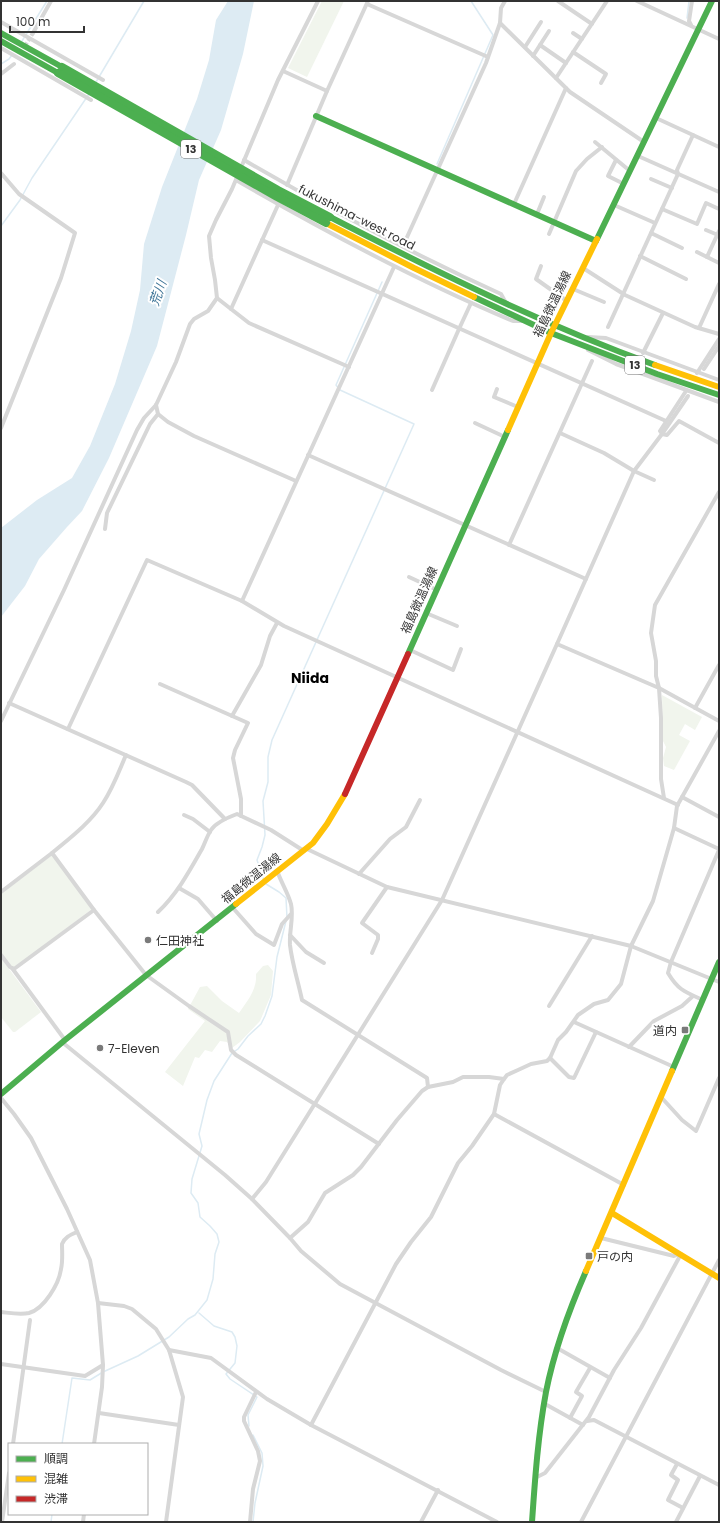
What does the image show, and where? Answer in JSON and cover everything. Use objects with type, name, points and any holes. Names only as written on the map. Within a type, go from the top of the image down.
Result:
[{"type":"main road","name":"福島微温湯線","points":[[1,1094],[63,1041],[306,850],[330,822],[337,810],[410,650],[553,329],[656,118],[695,27],[712,1]]},
{"type":"main road","name":"fukushima-west road","points":[[1,33],[60,70],[277,198],[328,220],[506,304],[553,329]]},
{"type":"main road","name":"fukushima-west road","points":[[1,41],[60,70]]},
{"type":"main road","points":[[316,116],[596,241]]},
{"type":"main road","name":"fukushima-west road","points":[[328,220],[414,268],[525,320],[719,387]]},
{"type":"main road","name":"fukushima-west road","points":[[581,340],[657,374],[719,395]]},
{"type":"main road","points":[[532,1522],[546,1392],[557,1348],[576,1294],[702,1000],[715,981],[719,962]]},
{"type":"main road","points":[[612,1212],[716,1276]]},
{"type":"street","points":[[33,33],[51,1]]},
{"type":"street","points":[[1,721],[64,590],[137,430],[144,418],[156,405],[176,362],[190,324],[194,319],[208,311],[217,298],[216,280],[210,252],[209,236],[236,180],[283,71],[318,1]]},
{"type":"street","points":[[403,246],[488,57],[500,23],[501,8],[505,1]]},
{"type":"street","points":[[558,1],[592,24]]},
{"type":"street","points":[[556,78],[607,1]]},
{"type":"street","points":[[637,1],[652,9],[662,11],[685,24],[695,27],[719,39]]},
{"type":"street","points":[[692,1],[689,21],[695,27]]},
{"type":"street","points":[[287,185],[327,91],[368,2],[488,57]]},
{"type":"street","points":[[1,22],[103,80]]},
{"type":"street","points":[[524,47],[541,22]]},
{"type":"street","points":[[500,23],[566,88],[644,142]]},
{"type":"street","points":[[533,56],[549,31]]},
{"type":"street","points":[[573,33],[582,39]]},
{"type":"street","points":[[540,45],[566,63]]},
{"type":"street","points":[[1,48],[91,100]]},
{"type":"street","points":[[573,52],[606,74],[601,83]]},
{"type":"street","points":[[1,74],[14,64]]},
{"type":"street","points":[[283,71],[327,91]]},
{"type":"street","points":[[514,204],[566,88]]},
{"type":"street","points":[[656,118],[719,147]]},
{"type":"street","points":[[608,327],[672,188],[678,174],[677,170],[693,135]]},
{"type":"street","points":[[595,142],[630,171]]},
{"type":"street","points":[[549,234],[576,171],[587,159],[602,147]]},
{"type":"street","points":[[638,156],[719,192]]},
{"type":"street","points":[[244,160],[287,185],[403,246],[501,294],[506,304]]},
{"type":"street","points":[[616,160],[608,176],[624,184]]},
{"type":"street","points":[[1,173],[19,194],[75,233],[61,278],[1,428]]},
{"type":"street","points":[[651,179],[672,188]]},
{"type":"street","points":[[236,180],[278,205],[394,267],[471,304],[513,321],[520,322],[525,320]]},
{"type":"street","points":[[536,214],[544,197]]},
{"type":"street","points":[[662,209],[696,224],[706,203],[719,209]]},
{"type":"street","points":[[231,309],[278,205]]},
{"type":"street","points":[[614,205],[655,223]]},
{"type":"street","points":[[706,230],[718,233],[707,257]]},
{"type":"street","points":[[651,233],[682,248]]},
{"type":"street","points":[[262,240],[666,421]]},
{"type":"street","points":[[697,252],[719,263]]},
{"type":"street","points":[[640,256],[686,279]]},
{"type":"street","points":[[541,266],[536,279],[567,301]]},
{"type":"street","points":[[242,601],[394,267]]},
{"type":"street","points":[[583,268],[622,294],[699,328],[719,334]]},
{"type":"street","points":[[699,328],[719,284]]},
{"type":"street","points":[[573,289],[604,302]]},
{"type":"street","points":[[217,298],[249,323],[348,367]]},
{"type":"street","points":[[432,390],[471,304]]},
{"type":"street","points":[[643,353],[663,313]]},
{"type":"street","points":[[581,340],[606,338],[719,380]]},
{"type":"street","points":[[697,372],[719,339]]},
{"type":"street","points":[[581,340],[591,353],[616,364],[719,402]]},
{"type":"street","points":[[704,369],[719,346]]},
{"type":"street","points":[[509,545],[592,361]]},
{"type":"street","points":[[497,389],[494,397],[518,408]]},
{"type":"street","points":[[662,434],[660,431],[686,390]]},
{"type":"street","points":[[252,1199],[266,1182],[442,900],[634,471],[688,396]]},
{"type":"street","points":[[156,405],[158,414],[168,422],[194,436],[296,481]]},
{"type":"street","points":[[105,529],[107,513],[150,424],[158,414]]},
{"type":"street","points":[[662,434],[667,435],[671,433],[679,421],[719,443]]},
{"type":"street","points":[[475,423],[505,436]]},
{"type":"street","points":[[560,433],[604,453],[634,471],[654,480]]},
{"type":"street","points":[[308,455],[586,579]]},
{"type":"street","points":[[664,798],[659,688],[656,676],[656,661],[651,634],[653,611],[719,492]]},
{"type":"street","points":[[68,729],[147,560],[242,601],[277,622],[678,805]]},
{"type":"street","points":[[409,577],[437,590]]},
{"type":"street","points":[[426,613],[457,626]]},
{"type":"street","points":[[232,716],[261,665],[270,636],[277,622]]},
{"type":"street","points":[[557,644],[659,688],[719,722]]},
{"type":"street","points":[[410,650],[453,670],[461,650]]},
{"type":"street","points":[[695,708],[719,665]]},
{"type":"street","points":[[160,684],[248,723],[235,750],[233,758],[241,799],[241,816]]},
{"type":"street","points":[[10,703],[192,785],[225,819]]},
{"type":"street","points":[[311,1424],[396,1264],[431,1217],[458,1163],[472,1146],[494,1114],[500,1085],[504,1079],[531,1064],[547,1061],[550,1058],[558,1040],[583,1012],[594,1004],[608,1000],[621,984],[631,946],[653,902],[674,828],[678,805],[719,731]]},
{"type":"street","points":[[1,892],[52,854],[84,826],[103,804],[112,789],[126,755]]},
{"type":"street","points":[[682,798],[719,817]]},
{"type":"street","points":[[360,874],[390,838],[406,827],[420,800]]},
{"type":"street","points":[[158,912],[179,888],[203,847],[211,829],[225,819],[237,814],[271,830],[306,850],[387,887],[631,946],[715,981]]},
{"type":"street","points":[[184,815],[193,819],[210,832]]},
{"type":"street","points":[[674,828],[719,849],[671,962],[668,973],[674,984],[702,1000]]},
{"type":"street","points":[[52,854],[146,975],[188,1006],[228,1032],[231,1050],[236,1055],[378,1144]]},
{"type":"street","points":[[278,873],[283,887],[287,891],[291,906],[290,944],[302,1000],[427,1078],[428,1087]]},
{"type":"street","points":[[372,953],[378,939],[378,935],[362,923],[387,887]]},
{"type":"street","points":[[179,888],[198,899],[217,921]]},
{"type":"street","points":[[233,908],[256,934],[274,946],[282,924],[291,913]]},
{"type":"street","points":[[12,968],[14,969],[19,966],[94,910]]},
{"type":"street","points":[[290,935],[306,952],[324,963]]},
{"type":"street","points":[[549,1006],[592,936]]},
{"type":"street","points":[[1,955],[12,968],[63,1041],[225,1175],[252,1199],[290,1238],[301,1252],[330,1276],[340,1284],[375,1304],[546,1392]]},
{"type":"street","points":[[629,1047],[654,1021],[682,1006],[693,996]]},
{"type":"street","points":[[574,1022],[674,1067]]},
{"type":"street","points":[[550,1058],[569,1077],[574,1078],[596,1032]]},
{"type":"street","points":[[290,1238],[308,1222],[325,1192],[353,1175],[361,1167],[422,1091],[428,1087],[452,1082],[462,1077],[488,1077],[504,1079]]},
{"type":"street","points":[[661,1097],[682,1120],[696,1131],[719,1078]]},
{"type":"street","points":[[1,1098],[31,1138],[90,1260],[98,1303],[103,1365],[102,1387],[94,1443]]},
{"type":"street","points":[[494,1114],[624,1185]]},
{"type":"street","points":[[1,1312],[23,1314],[30,1313],[40,1308],[51,1293],[60,1275],[62,1244],[65,1238],[77,1232]]},
{"type":"street","points":[[601,1238],[674,1256],[680,1254]]},
{"type":"street","points":[[536,1478],[545,1473],[586,1421],[610,1378],[641,1328],[680,1254]]},
{"type":"street","points":[[581,1522],[625,1437],[716,1276],[719,1260]]},
{"type":"street","points":[[98,1303],[124,1306],[132,1309],[156,1329],[169,1350],[183,1397],[166,1522]]},
{"type":"street","points":[[13,1443],[30,1320]]},
{"type":"street","points":[[557,1348],[610,1378]]},
{"type":"street","points":[[169,1350],[211,1358],[267,1399],[311,1424],[498,1522]]},
{"type":"street","points":[[1,1364],[85,1376],[103,1365]]},
{"type":"street","points":[[570,1418],[582,1396],[576,1392],[590,1368]]},
{"type":"street","points":[[250,1522],[254,1488],[260,1461],[258,1451],[250,1437],[244,1417],[256,1392]]},
{"type":"street","points":[[545,1404],[583,1425]]},
{"type":"street","points":[[99,1413],[179,1425]]},
{"type":"street","points":[[586,1421],[594,1420],[719,1486]]},
{"type":"street","points":[[677,1464],[671,1475],[678,1480],[668,1500],[683,1508]]},
{"type":"street","points":[[676,1522],[700,1476]]},
{"type":"street","points":[[2,1522],[8,1480]]},
{"type":"street","points":[[421,1522],[438,1490]]},
{"type":"shaded area","points":[[322,1],[344,1],[307,77],[288,68]]},
{"type":"shaded area","points":[[662,695],[702,717],[695,730],[685,724],[679,735],[690,741],[674,770],[664,766],[663,758],[666,747],[663,741]]},
{"type":"shaded area","points":[[52,855],[92,909],[14,968],[1,953],[1,894]]},
{"type":"shaded area","points":[[1,958],[41,1012],[15,1032],[13,1032],[1,1017]]},
{"type":"shaded area","points":[[268,965],[273,971],[271,995],[260,1021],[240,1042],[232,1048],[227,1042],[220,1041],[212,1052],[205,1050],[199,1058],[195,1057],[183,1086],[165,1072],[205,1021],[188,1009],[200,987],[207,986],[222,1001],[239,1013],[249,999],[253,990],[256,974],[263,966]]},
{"type":"water","name":"荒川","points":[[228,1],[254,1],[243,54],[221,130],[199,180],[157,346],[109,458],[82,511],[39,559],[25,586],[1,617],[1,528],[37,500],[72,478],[90,446],[115,384],[131,331],[140,290],[144,244],[162,187],[197,99],[209,60],[216,20]]},
{"type":"waterway","points":[[22,41],[47,1]]},
{"type":"waterway","points":[[96,82],[144,1]]},
{"type":"waterway","points":[[437,164],[493,35],[471,1]]},
{"type":"waterway","points":[[687,18],[689,1]]},
{"type":"waterway","points":[[1,64],[12,55]]},
{"type":"waterway","points":[[1,226],[20,200],[32,178],[89,94]]},
{"type":"waterway","points":[[264,881],[257,860],[265,835],[263,801],[268,782],[268,757],[272,740],[414,424],[340,390],[336,385],[382,282]]},
{"type":"waterway","points":[[266,884],[286,898],[287,918]]},
{"type":"waterway","points":[[62,1443],[72,1378],[90,1380],[103,1372],[138,1356],[169,1337],[188,1319],[195,1315],[207,1300],[213,1279],[215,1254],[219,1242],[217,1234],[200,1217],[198,1203],[191,1193],[192,1179],[202,1146],[199,1134],[207,1100],[214,1081],[232,1053],[238,1049],[248,1036],[261,1024],[265,1016],[272,996],[277,957],[286,921]]},
{"type":"waterway","points":[[199,1313],[214,1326],[232,1332],[235,1337],[237,1346],[235,1363],[226,1374],[230,1379],[257,1397],[248,1415],[249,1426]]},
{"type":"waterway","points":[[253,1435],[262,1453],[263,1466],[255,1503],[253,1522]]},
{"type":"waterway","points":[[51,1522],[52,1515]]},
{"type":"tunnel","points":[[25,46],[33,33]]},
{"type":"traffic: fast","points":[[597,239],[712,1]]},
{"type":"traffic: fast","points":[[1,33],[62,67]]},
{"type":"traffic: fast","points":[[1,41],[58,73]]},
{"type":"traffic: fast","points":[[62,67],[278,190],[330,217]]},
{"type":"traffic: fast","points":[[58,73],[277,197],[326,223]]},
{"type":"traffic: fast","points":[[316,116],[596,241]]},
{"type":"traffic: fast","points":[[330,217],[410,258],[531,315],[655,365]]},
{"type":"traffic: fast","points":[[474,297],[551,333],[657,374],[719,395]]},
{"type":"traffic: fast","points":[[408,654],[508,430]]},
{"type":"traffic: fast","points":[[1,1094],[65,1040],[236,904]]},
{"type":"traffic: fast","points":[[672,1071],[719,962]]},
{"type":"traffic: fast","points":[[532,1522],[539,1441],[546,1392],[553,1361],[586,1271]]},
{"type":"traffic: slow","points":[[326,223],[474,297]]},
{"type":"traffic: slow","points":[[508,430],[551,333],[597,239]]},
{"type":"traffic: slow","points":[[655,365],[719,387]]},
{"type":"traffic: slow","points":[[236,904],[313,843],[327,824],[345,794]]},
{"type":"traffic: slow","points":[[586,1271],[672,1071]]},
{"type":"traffic: slow","points":[[612,1213],[719,1278]]},
{"type":"traffic: jam","points":[[345,794],[408,654]]},
{"type":"place","name":"仁田神社","points":[[148,940]]},
{"type":"place","name":"道内","points":[[685,1030]]},
{"type":"place","name":"7-Eleven","points":[[100,1048]]},
{"type":"place","name":"戸の内","points":[[589,1256]]},
{"type":"district","name":"Niida","points":[[310,678]]}]
